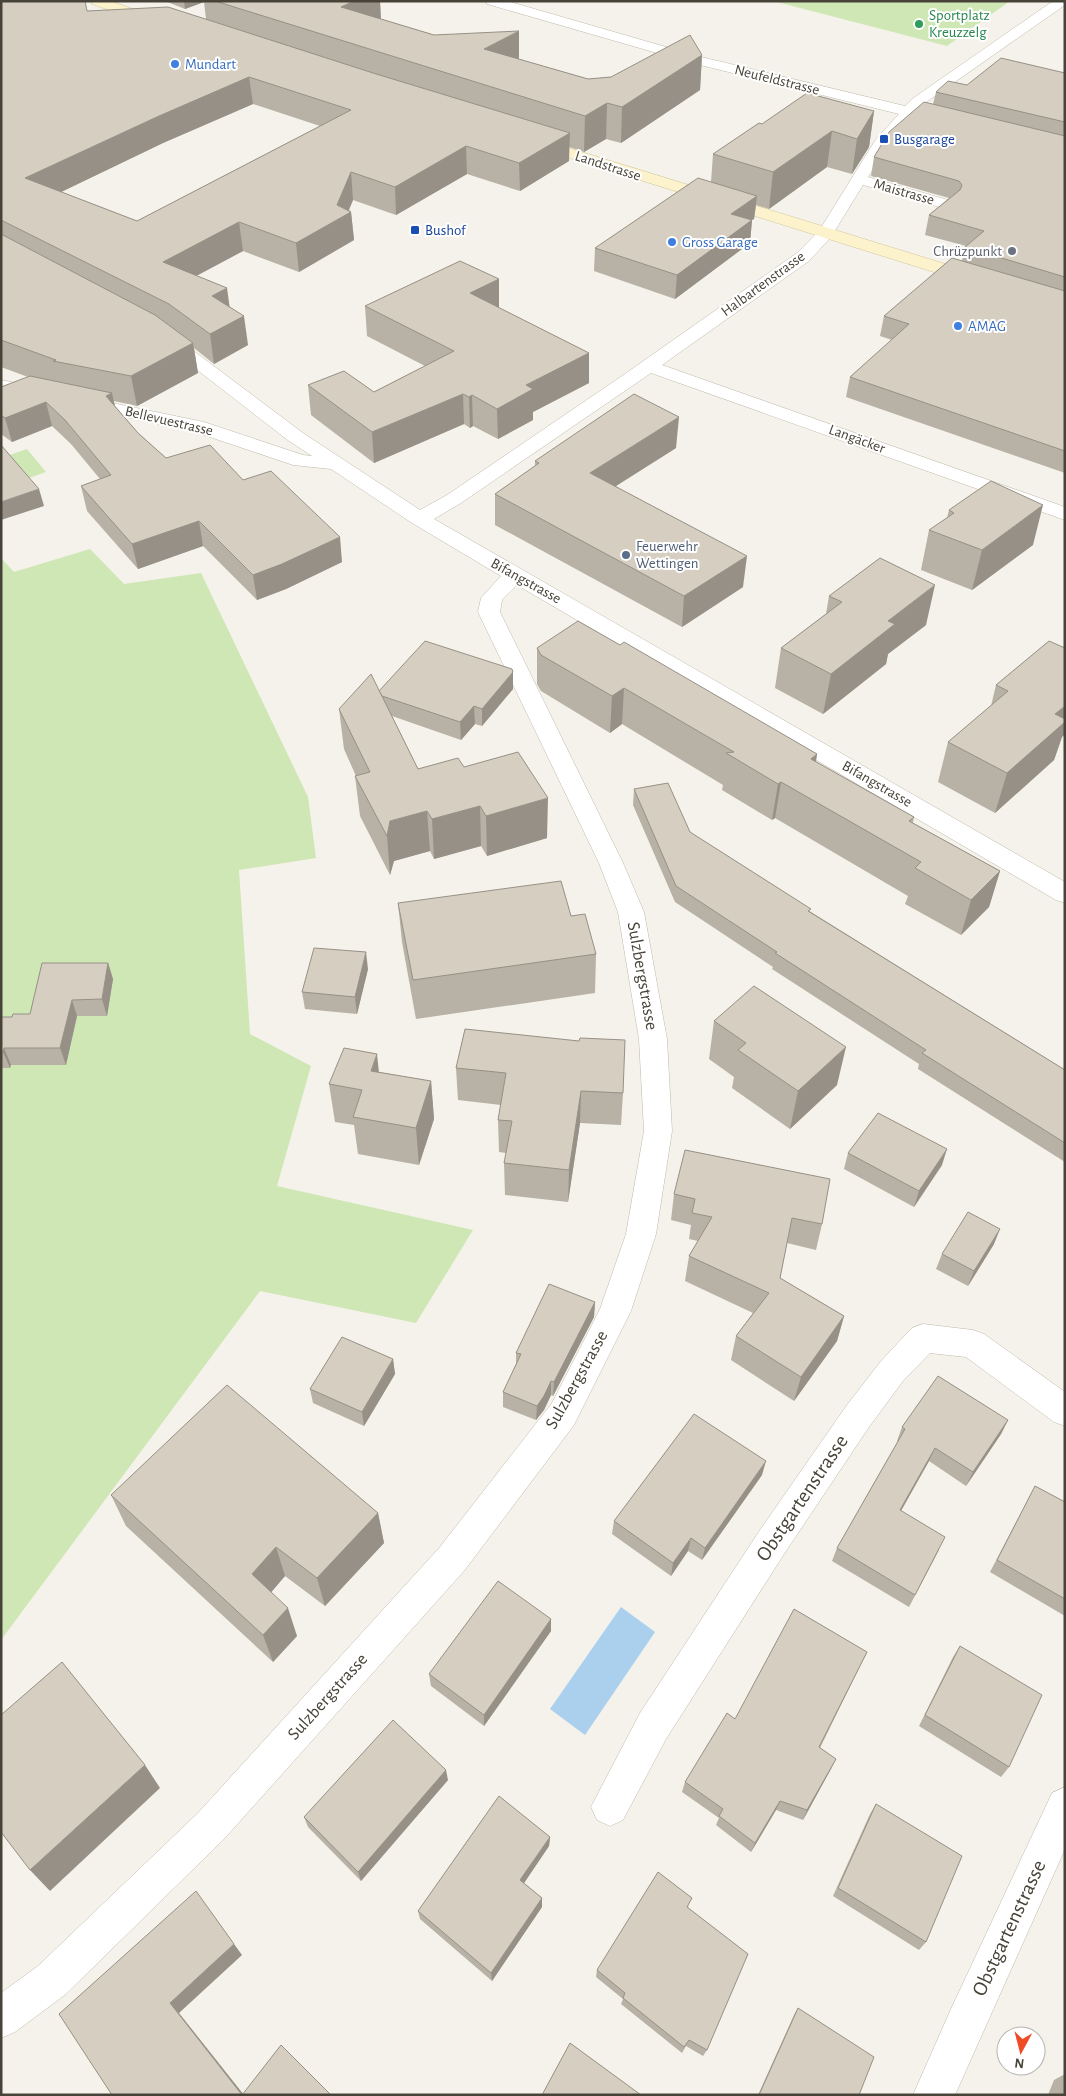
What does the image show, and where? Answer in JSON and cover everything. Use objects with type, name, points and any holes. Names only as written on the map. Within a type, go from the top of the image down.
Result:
[{"type":"main road","points":[[97,1],[170,26]]},
{"type":"main road","name":"Landstrasse","points":[[517,137],[991,284]]},
{"type":"street","name":"Neufeldstrasse","points":[[492,1],[693,59],[933,117]]},
{"type":"street","name":"Halbartenstrasse","points":[[419,519],[454,499],[803,257],[825,234],[884,139],[917,102],[1062,1]]},
{"type":"street","points":[[975,61],[998,67]]},
{"type":"street","name":"Maistrasse","points":[[859,179],[949,205]]},
{"type":"street","name":"Bifangstrasse","points":[[149,329],[166,339],[296,438],[419,519],[1065,894]]},
{"type":"street","name":"Langäcker","points":[[648,366],[1065,514]]},
{"type":"street","name":"Bellevuestrasse","points":[[1,385],[197,426],[300,461],[334,464]]},
{"type":"street","name":"Sulzbergstrasse","points":[[1,2018],[52,1980],[211,1826],[452,1559],[563,1414],[614,1311],[641,1234],[658,1131],[653,1040],[631,912],[611,863],[489,612],[492,598],[514,575]]},
{"type":"street","name":"Obstgartenstrasse","points":[[610,1806],[654,1726],[772,1542],[858,1416],[892,1370],[924,1338],[973,1344],[1065,1411]]},
{"type":"street","name":"Obstgartenstrasse","points":[[934,2095],[1065,1806]]},
{"type":"green space","name":"Sportplatz Kreuzzelg","points":[[773,1],[1010,1],[947,46]]},
{"type":"green space","points":[[27,449],[46,472],[1,488],[1,458]]},
{"type":"green space","points":[[90,549],[124,584],[201,573],[308,797],[316,858],[239,870],[250,1034],[311,1066],[277,1186],[473,1230],[416,1323],[260,1291],[1,1640],[1,558],[14,572]]},
{"type":"water","points":[[621,1607],[655,1632],[585,1735],[550,1709]]},
{"type":"building","points":[[1,1],[85,1],[87,11],[168,7],[373,73],[570,133],[519,163],[466,146],[395,187],[351,172],[337,205],[351,212],[296,243],[239,222],[163,262],[227,288],[212,296],[244,316],[210,334],[169,304],[1,220]],"holes":[[[249,77],[351,110],[137,221],[25,178]]]},
{"type":"building","points":[[215,1],[354,1],[341,7],[434,35],[519,31],[484,49],[588,79],[611,77],[690,35],[702,55],[622,107],[607,103],[585,116]]},
{"type":"building","points":[[1001,58],[1065,73],[1065,122],[936,92],[948,81],[967,85]]},
{"type":"building","points":[[807,93],[874,111],[857,139],[832,131],[773,172],[713,154],[759,123],[762,124]]},
{"type":"building","points":[[924,102],[1065,136],[1065,277],[965,247],[984,231],[929,215],[960,190],[962,185],[959,181],[874,157],[889,132]]},
{"type":"building","points":[[698,178],[757,196],[731,214],[752,220],[677,275],[595,248]]},
{"type":"building","points":[[1,234],[155,315],[193,343],[131,376],[53,361],[56,360],[1,340]]},
{"type":"building","points":[[952,258],[1065,291],[1065,451],[850,377],[909,324],[884,316]]},
{"type":"building","points":[[460,261],[499,279],[470,293],[589,353],[526,385],[533,389],[497,409],[472,395],[469,397],[463,394],[372,432],[308,385],[344,371],[374,392],[454,351],[365,306]]},
{"type":"building","points":[[30,376],[112,393],[106,396],[138,433],[166,458],[210,445],[243,480],[271,471],[340,537],[282,564],[253,575],[199,521],[132,544],[81,486],[111,475],[65,420],[46,402],[5,418],[1,415],[1,387]]},
{"type":"building","points":[[634,394],[679,417],[590,473],[747,556],[684,596],[495,494],[539,463],[535,461]]},
{"type":"building","points":[[1,445],[39,489],[1,502]]},
{"type":"building","points":[[991,481],[1043,505],[982,550],[929,530],[954,513],[949,510]]},
{"type":"building","points":[[880,558],[935,585],[888,621],[895,624],[831,674],[781,648],[842,602],[829,596]]},
{"type":"building","points":[[578,621],[620,645],[624,642],[817,754],[811,759],[914,817],[909,821],[1000,871],[971,900],[915,868],[921,862],[781,782],[778,784],[726,753],[734,752],[624,688],[612,696],[541,655],[537,648]]},
{"type":"building","points":[[425,641],[512,669],[513,672],[482,709],[474,706],[460,722],[382,696],[379,691]]},
{"type":"building","points":[[1049,641],[1065,648],[1065,706],[1055,714],[1065,719],[1065,722],[1007,773],[948,742],[1008,691],[996,685]]},
{"type":"building","points":[[371,674],[418,769],[458,758],[464,767],[518,752],[548,798],[486,816],[480,806],[432,819],[427,811],[390,821],[387,836],[355,776],[370,772],[339,709]]},
{"type":"building","points":[[668,783],[690,832],[811,909],[808,911],[1065,1070],[1065,1143],[922,1053],[926,1050],[775,953],[777,952],[676,886],[634,789]]},
{"type":"building","points":[[561,881],[571,916],[585,914],[596,954],[413,980],[398,903]]},
{"type":"building","points":[[314,948],[366,952],[355,997],[302,992]]},
{"type":"building","points":[[42,963],[108,963],[102,999],[72,1000],[60,1048],[4,1048],[3,1052],[1,1052],[1,1017],[12,1017],[13,1014],[30,1014]]},
{"type":"building","points":[[754,986],[846,1047],[798,1091],[738,1050],[746,1043],[714,1021]]},
{"type":"building","points":[[465,1029],[579,1041],[580,1038],[625,1040],[623,1093],[581,1091],[569,1170],[504,1163],[512,1121],[498,1120],[506,1073],[456,1068]]},
{"type":"building","points":[[344,1048],[377,1054],[371,1071],[431,1081],[416,1128],[353,1117],[362,1090],[329,1084]]},
{"type":"building","points":[[878,1113],[947,1149],[919,1191],[848,1153]]},
{"type":"building","points":[[685,1150],[830,1179],[822,1224],[792,1218],[780,1278],[844,1316],[801,1377],[736,1336],[769,1293],[689,1256],[712,1217],[692,1213],[695,1199],[674,1194]]},
{"type":"building","points":[[968,1212],[1000,1229],[974,1271],[942,1254]]},
{"type":"building","points":[[549,1284],[595,1302],[554,1382],[551,1381],[537,1406],[503,1392],[521,1354],[516,1353]]},
{"type":"building","points":[[342,1337],[393,1359],[362,1412],[310,1389]]},
{"type":"building","points":[[938,1376],[1008,1420],[973,1472],[935,1448],[900,1510],[945,1537],[915,1595],[837,1548],[905,1429],[902,1427]]},
{"type":"building","points":[[227,1385],[378,1513],[317,1578],[276,1547],[252,1574],[288,1608],[263,1635],[111,1495]]},
{"type":"building","points":[[694,1414],[766,1461],[705,1548],[691,1538],[673,1563],[614,1521]]},
{"type":"building","points":[[1035,1486],[1065,1502],[1065,1599],[997,1560]]},
{"type":"building","points":[[498,1581],[551,1619],[484,1715],[429,1674]]},
{"type":"building","points":[[794,1609],[867,1652],[819,1747],[836,1759],[807,1810],[780,1801],[755,1843],[719,1816],[723,1809],[685,1782],[727,1713],[735,1719]]},
{"type":"building","points":[[960,1646],[1042,1695],[1009,1767],[925,1715]]},
{"type":"building","points":[[62,1662],[145,1765],[30,1870],[1,1832],[1,1715]]},
{"type":"building","points":[[393,1720],[446,1770],[358,1872],[304,1817]]},
{"type":"building","points":[[499,1796],[550,1837],[520,1880],[542,1898],[491,1973],[418,1911]]},
{"type":"building","points":[[876,1804],[962,1856],[926,1942],[838,1888]]},
{"type":"building","points":[[658,1872],[692,1898],[687,1907],[748,1954],[707,2050],[689,2040],[684,2047],[623,1998],[625,1993],[597,1970]]},
{"type":"building","points":[[196,1891],[234,1944],[170,2003],[242,2095],[112,2095],[59,2014]]},
{"type":"building","points":[[798,2008],[874,2057],[859,2095],[759,2095]]},
{"type":"building","points":[[570,2043],[641,2095],[542,2095]]},
{"type":"building","points":[[281,2045],[331,2095],[242,2095]]},
{"type":"place","name":"Sportplatz Kreuzzelg","points":[[919,24]]},
{"type":"place","name":"Mundart","points":[[175,64]]},
{"type":"place","name":"Busgarage","points":[[884,139]]},
{"type":"place","name":"Bushof","points":[[415,230]]},
{"type":"place","name":"Gross Garage","points":[[672,242]]},
{"type":"place","name":"Chrüzpunkt","points":[[1012,251]]},
{"type":"place","name":"AMAG","points":[[958,326]]},
{"type":"place","name":"Feuerwehr Wettingen","points":[[626,555]]}]
